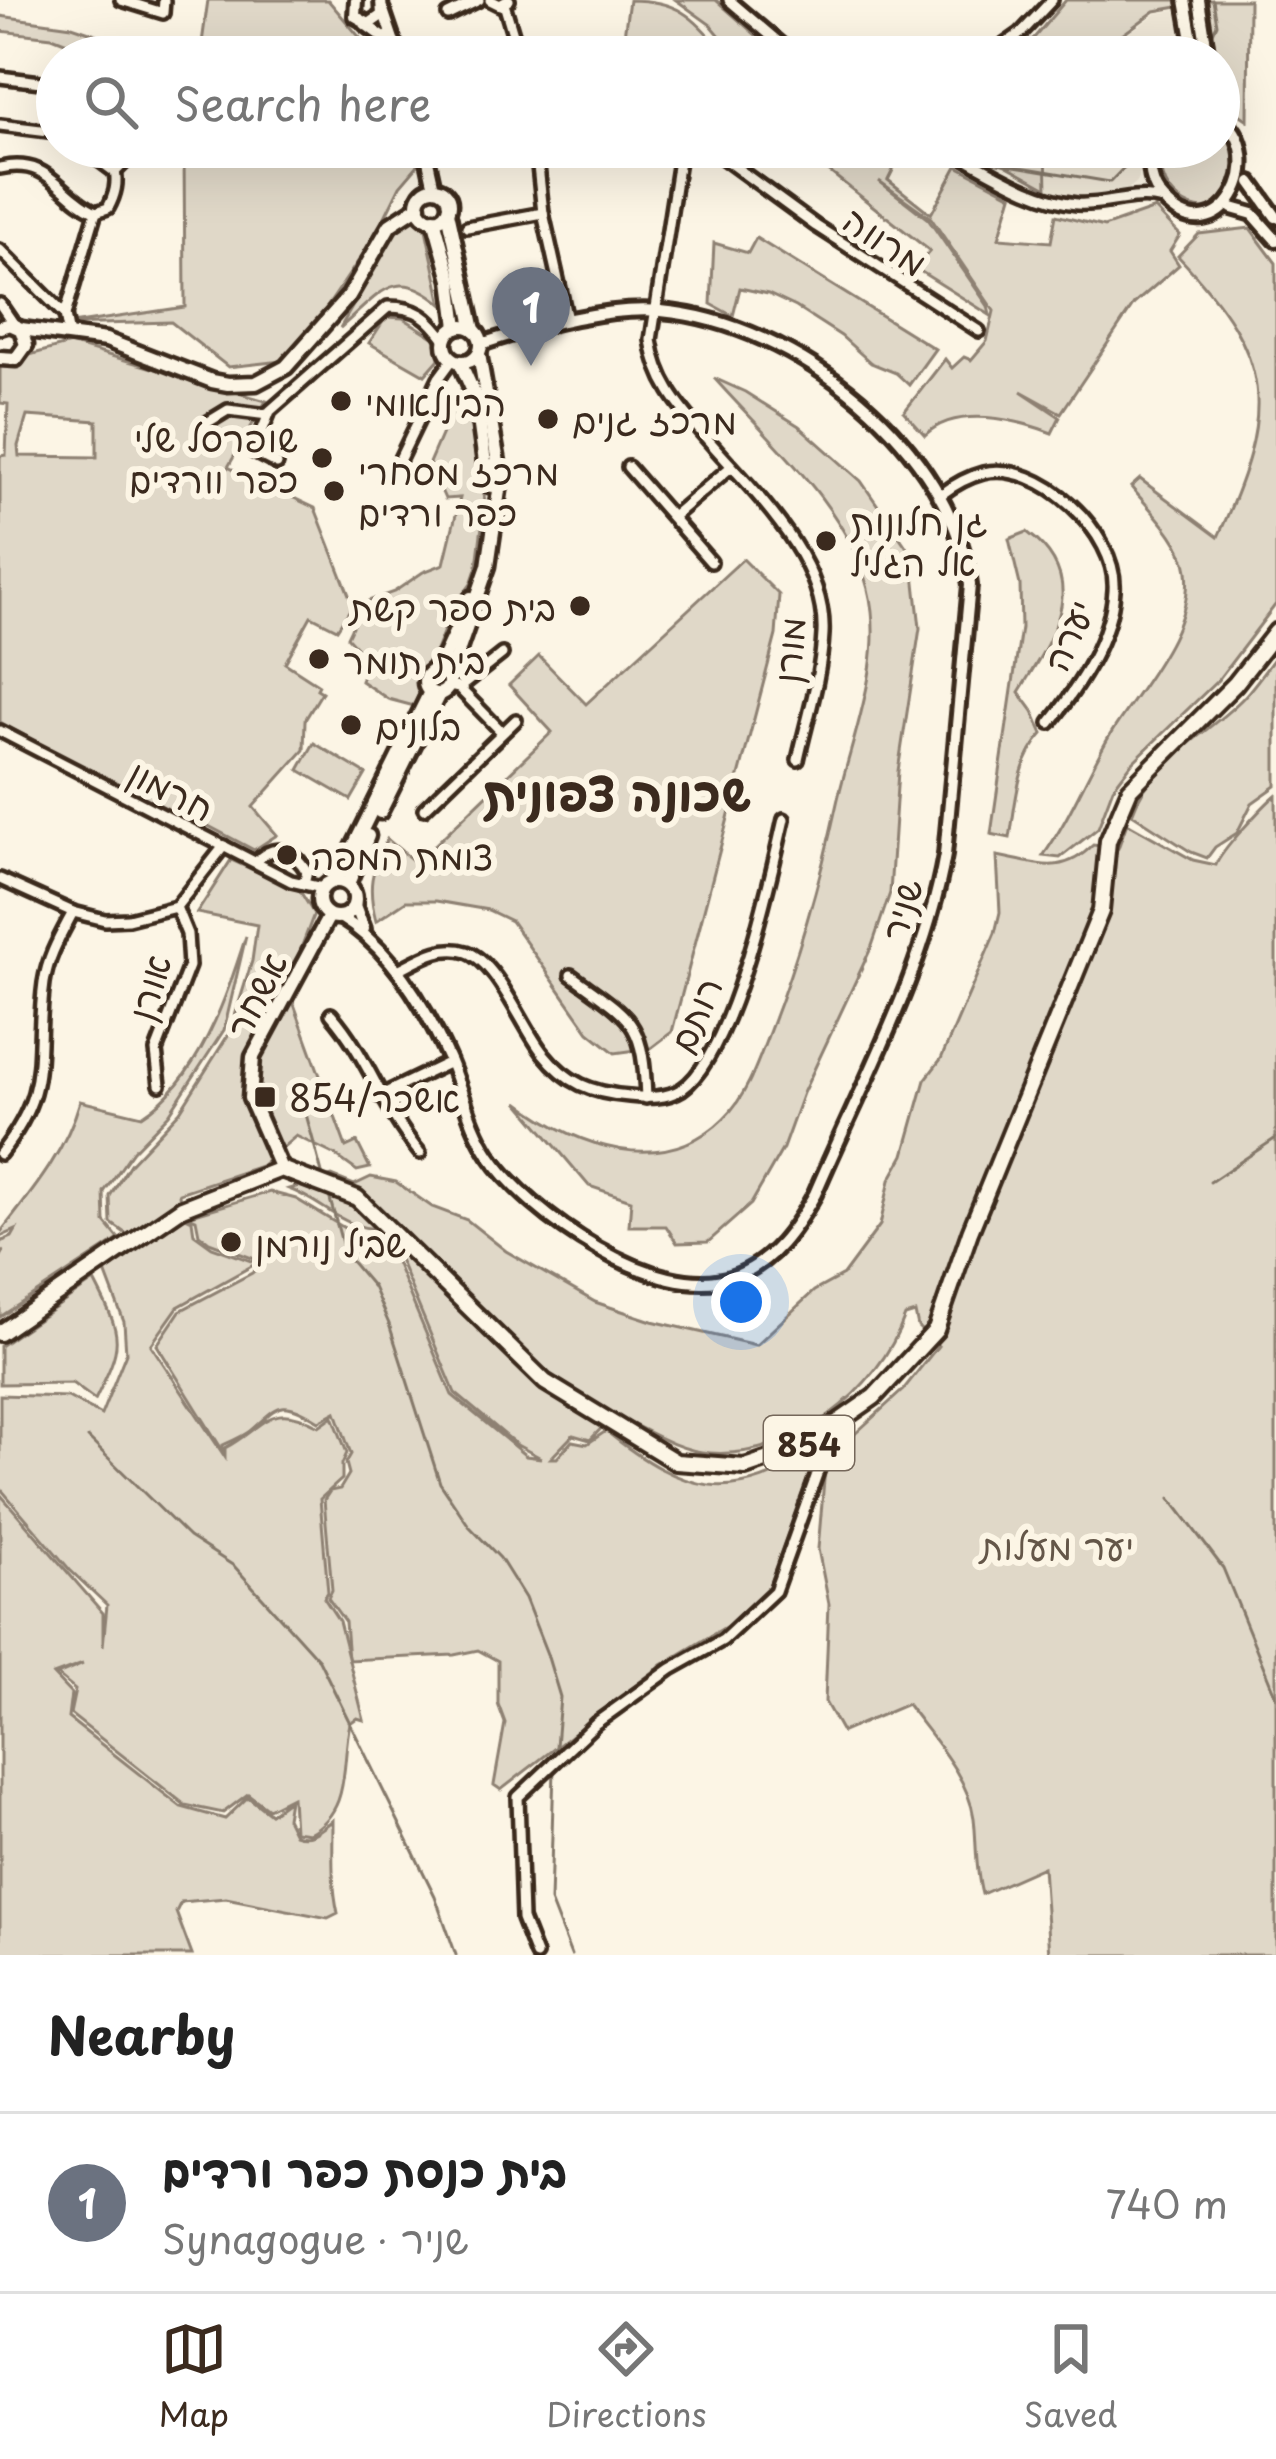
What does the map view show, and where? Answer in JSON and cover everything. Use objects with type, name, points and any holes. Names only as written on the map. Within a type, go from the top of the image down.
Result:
[{"type":"main road","points":[[348,884],[365,841],[445,688],[488,566],[493,477],[480,349],[448,212],[449,198],[434,188],[421,195],[422,214],[434,219],[448,212]]},
{"type":"main road","points":[[0,327],[106,340],[228,384],[271,378],[286,368],[349,296],[390,225],[419,206]]},
{"type":"main road","points":[[434,219],[452,280],[457,327],[446,341],[476,398],[493,477],[485,542],[470,601],[445,654],[425,678],[445,688]]},
{"type":"main road","points":[[18,327],[26,339],[24,351]]},
{"type":"main road","points":[[457,327],[473,330]]},
{"type":"main road","points":[[0,358],[16,359],[38,340],[53,335]]},
{"type":"main road","points":[[456,360],[471,361],[480,349]]},
{"type":"main road","name":"854","points":[[281,1169],[358,1198],[544,1382],[676,1462],[745,1468],[802,1448],[874,1397],[936,1330],[970,1232],[1101,910],[1108,842],[1130,789],[1235,684],[1276,632]]},
{"type":"main road","points":[[348,884],[355,905],[335,916],[319,904],[445,688],[444,672],[433,670]]},
{"type":"main road","points":[[327,885],[348,884]]},
{"type":"main road","name":"אשחר","points":[[281,1169],[250,1098],[253,1057],[335,916]]},
{"type":"main road","points":[[0,1333],[182,1208],[281,1169]]},
{"type":"street","points":[[122,0],[163,13],[164,0]]},
{"type":"street","points":[[343,0],[379,36]]},
{"type":"street","points":[[448,15],[479,0]]},
{"type":"street","points":[[490,0],[506,2],[515,36]]},
{"type":"street","points":[[729,0],[771,36]]},
{"type":"street","points":[[1017,36],[1052,0]]},
{"type":"street","points":[[1185,0],[1191,36]]},
{"type":"street","points":[[1199,0],[1205,36]]},
{"type":"street","points":[[365,24],[376,22],[383,4]]},
{"type":"street","points":[[383,4],[392,36]]},
{"type":"street","points":[[0,77],[36,80]]},
{"type":"street","points":[[0,124],[36,129]]},
{"type":"street","points":[[988,168],[1054,200],[1087,204],[1127,196],[1163,200],[1193,217],[1217,215],[1232,208],[1251,182],[1254,158],[1240,132]]},
{"type":"street","points":[[0,168],[40,170],[96,212]]},
{"type":"street","points":[[96,212],[111,202],[117,181],[110,168]]},
{"type":"street","points":[[115,172],[119,168]]},
{"type":"street","points":[[430,168],[434,188]]},
{"type":"street","points":[[538,168],[543,213],[567,320]]},
{"type":"street","name":"מורן","points":[[678,168],[651,340],[670,397],[799,554],[822,610],[818,670],[798,760]]},
{"type":"street","name":"מרווה","points":[[737,168],[816,226],[979,331]]},
{"type":"street","points":[[1151,168],[1163,200]]},
{"type":"street","points":[[1127,196],[1151,174]]},
{"type":"street","points":[[1251,182],[1276,217]]},
{"type":"street","points":[[1232,208],[1253,214],[1276,240]]},
{"type":"street","points":[[69,336],[65,315],[96,212]]},
{"type":"street","points":[[467,227],[543,213]]},
{"type":"street","points":[[0,250],[65,315]]},
{"type":"street","points":[[0,304],[18,327]]},
{"type":"street","points":[[277,464],[254,452],[268,415],[388,307],[411,307],[431,321],[446,341]]},
{"type":"street","name":"שניר","points":[[355,905],[365,932],[398,970],[450,1062],[477,1135],[521,1193],[583,1240],[654,1273],[693,1281],[727,1280],[748,1271],[788,1237],[815,1194],[914,965],[938,897],[970,585],[966,550],[942,494],[914,456],[857,399],[800,358],[722,321],[657,310],[567,320],[480,349]]},
{"type":"street","points":[[397,465],[439,378],[456,360]]},
{"type":"street","points":[[209,440],[206,424],[224,412],[268,415]]},
{"type":"street","points":[[628,467],[711,562]]},
{"type":"street","points":[[672,518],[731,467]]},
{"type":"street","name":"יערה","points":[[942,494],[986,472],[1009,472],[1032,480],[1083,515],[1110,558],[1115,587],[1103,638],[1050,723]]},
{"type":"street","points":[[502,654],[445,688],[502,732]]},
{"type":"street","points":[[424,809],[516,720]]},
{"type":"street","name":"חרמון","points":[[0,731],[256,862],[304,884],[327,885]]},
{"type":"street","name":"רותם","points":[[646,1098],[679,1091],[713,1054],[771,877],[784,819]]},
{"type":"street","points":[[0,879],[73,912],[105,920],[128,919],[176,907],[224,846]]},
{"type":"street","points":[[256,862],[270,850],[283,849],[302,863],[307,872],[304,884]]},
{"type":"street","name":"אורן","points":[[160,1085],[156,1051],[189,966],[187,934],[176,907]]},
{"type":"street","points":[[0,1154],[36,1096],[44,982],[52,951],[73,912]]},
{"type":"street","name":"שניר","points":[[335,916],[365,932]]},
{"type":"street","points":[[398,970],[430,953],[468,952],[491,972],[542,1052],[563,1075],[600,1094],[646,1098],[640,1036],[613,1006],[571,975]]},
{"type":"street","points":[[331,1014],[352,1038],[395,1124],[421,1154]]},
{"type":"street","points":[[379,1096],[450,1062]]},
{"type":"street","points":[[536,1955],[522,1919],[518,1797],[596,1723],[670,1670],[723,1640],[776,1591],[834,1427]]},
{"type":"shaded area","points":[[1176,10],[1182,36],[1125,36],[1157,13]]},
{"type":"shaded area","points":[[1048,168],[1140,168],[1138,181],[1108,196],[1075,199],[1049,190]]},
{"type":"green space","points":[[208,0],[328,0],[359,36],[203,36]]},
{"type":"green space","points":[[629,0],[675,8],[710,36],[624,36]]},
{"type":"green space","points":[[676,0],[716,0],[757,36],[720,36]]},
{"type":"green space","points":[[1066,0],[1176,0],[1178,7],[1155,11],[1121,36],[1036,36]]},
{"type":"green space","points":[[1206,0],[1249,0],[1248,120],[1240,115],[1240,36],[1213,36]]},
{"type":"green space","points":[[0,16],[72,26],[101,36],[43,36],[0,31]]},
{"type":"green space","points":[[1240,160],[1243,171],[1232,194],[1218,206],[1204,209],[1179,200],[1162,168],[1240,168]]},
{"type":"green space","points":[[184,168],[415,168],[291,360],[228,367],[171,322],[65,325],[185,307]]},
{"type":"green space","points":[[825,168],[894,168],[888,180],[931,214],[956,168],[961,168],[1012,195],[999,238],[1051,242],[1056,215],[1104,227],[1155,209],[1180,235],[1170,251],[1179,265],[1134,304],[1061,413],[1021,391],[1060,417],[1052,433],[1021,423],[969,417],[925,435],[904,412],[945,359],[952,368],[964,357],[971,360],[987,341],[994,311],[931,218],[879,181],[928,219],[990,315],[915,268],[930,251]]},
{"type":"green space","points":[[1011,168],[1047,168],[1047,188]]},
{"type":"green space","points":[[414,218],[424,220],[442,304],[426,292],[399,285],[377,296],[340,328],[395,233]]},
{"type":"green space","points":[[1250,228],[1276,263],[1276,604],[1218,680],[1132,763],[1113,788],[1098,828],[1060,858],[1043,856],[1110,735],[1162,658],[1182,615],[1187,593],[1184,559],[1165,526],[1131,487],[1140,479],[1218,537],[1250,454],[1256,388],[1249,357],[1210,292],[1178,256],[1199,234]]},
{"type":"green space","points":[[756,238],[935,349],[909,385],[896,373],[871,363],[841,336],[768,294],[740,288],[733,316],[711,304],[714,243],[748,253]]},
{"type":"green space","points":[[386,317],[403,318],[435,338],[439,359],[425,375],[369,343]]},
{"type":"green space","points":[[70,344],[266,401],[228,467],[315,508],[353,605],[337,629],[311,616],[285,663],[319,685],[322,692],[305,720],[304,750],[253,807],[277,835],[254,850],[199,821],[176,819],[0,722],[0,456],[6,455],[8,404],[0,403],[0,363]],"holes":[[[27,416],[97,421],[97,457],[19,456]]]},
{"type":"green space","points":[[714,378],[799,426],[861,481],[912,555],[920,628],[898,771],[890,893],[872,946],[803,1093],[783,1148],[751,1204],[708,1242],[677,1243],[666,1226],[629,1226],[631,1200],[589,1186],[518,1102],[593,1143],[648,1151],[700,1136],[732,1109],[761,1053],[808,918],[865,697],[873,643],[868,589],[843,530],[804,476]]},
{"type":"green space","points":[[461,389],[470,394],[485,502],[477,566],[471,584],[452,610],[414,706],[388,699],[361,681],[367,659],[347,637],[363,603],[444,564],[460,498],[445,499],[429,463]]},
{"type":"green space","points":[[1027,532],[1047,551],[1062,590],[1053,631],[1019,692],[1043,734],[1023,770],[1010,838],[991,834],[1021,628],[1020,585],[1009,539]]},
{"type":"green space","points":[[743,559],[779,595],[776,635],[672,1032],[651,1048],[615,1053],[589,1032],[511,921],[488,910],[406,901],[376,921],[372,879],[387,839],[416,863],[552,732],[509,685],[539,656],[586,704]]},
{"type":"green space","points":[[1276,656],[1276,786],[1252,803],[1237,833],[1207,858],[1132,814],[1151,779],[1241,700]]},
{"type":"green space","points":[[314,743],[366,774],[351,800],[299,770]]},
{"type":"green space","name":"יער מעלות","points":[[1276,795],[1276,1955],[1049,1955],[1043,1867],[982,1894],[974,1818],[965,1787],[907,1704],[842,1732],[825,1702],[829,1604],[818,1549],[825,1468],[903,1390],[938,1346],[918,1327],[915,1313],[905,1316],[875,1370],[854,1394],[829,1415],[772,1445],[741,1452],[698,1451],[614,1415],[590,1440],[573,1435],[551,1458],[557,1458],[572,1441],[587,1444],[606,1431],[660,1469],[686,1480],[735,1485],[761,1479],[819,1447],[769,1586],[727,1626],[662,1665],[501,1790],[494,1785],[505,1723],[498,1704],[498,1661],[478,1650],[348,1660],[345,1622],[328,1598],[332,1590],[324,1500],[330,1491],[340,1489],[349,1474],[346,1463],[351,1454],[336,1412],[319,1421],[281,1407],[223,1445],[223,1451],[157,1345],[180,1311],[252,1273],[263,1262],[209,1242],[199,1234],[196,1219],[188,1216],[270,1192],[296,1199],[351,1232],[385,1236],[452,1395],[526,1456],[541,1458],[517,1445],[455,1393],[386,1228],[359,1226],[289,1189],[332,1176],[354,1185],[371,1177],[396,1182],[432,1207],[467,1220],[506,1251],[595,1302],[652,1321],[756,1345],[814,1291],[843,1275],[880,1225],[890,1180],[904,1155],[925,1080],[941,1059],[995,933],[1000,912],[997,856],[1059,864],[1093,845],[1118,848],[1127,823],[1193,860],[1216,865]]},
{"type":"green space","points":[[231,860],[300,891],[314,914],[287,985],[346,1147],[357,1142],[370,1168],[357,1171],[296,1136],[261,1166],[179,1193],[181,1215],[192,1220],[194,1234],[212,1247],[257,1263],[178,1307],[151,1345],[225,1457],[225,1448],[278,1415],[319,1426],[333,1416],[347,1453],[342,1479],[320,1499],[328,1592],[324,1598],[339,1621],[364,1720],[350,1723],[342,1785],[332,1812],[309,1833],[294,1831],[292,1797],[268,1809],[248,1794],[223,1813],[185,1805],[70,1714],[75,1690],[57,1675],[83,1664],[53,1675],[71,1694],[68,1718],[181,1807],[225,1819],[248,1797],[270,1814],[289,1800],[286,1818],[294,1834],[300,1836],[315,1833],[333,1820],[338,1913],[328,1918],[226,1898],[181,1902],[176,1912],[192,1955],[0,1955],[0,1494],[103,1613],[103,1646],[107,1605],[70,1570],[0,1488],[0,1395],[68,1397],[101,1415],[126,1353],[124,1322],[104,1269],[139,1243],[111,1223],[110,1196],[130,1164],[180,1111],[230,1032],[252,961],[257,925],[197,913]]},
{"type":"green space","points":[[246,936],[224,1030],[169,1114],[133,1151],[104,1192],[105,1222],[119,1239],[0,1317],[4,1251],[0,1254],[0,1242],[16,1230],[0,1237],[0,1233],[57,1154],[80,1101],[142,1116],[162,1100],[208,1036]]},
{"type":"green space","points":[[94,1281],[111,1316],[116,1341],[111,1366],[95,1400],[72,1383],[0,1384],[0,1346]]},
{"type":"waterway","points":[[1211,36],[1217,24],[1213,0]]},
{"type":"waterway","points":[[1027,168],[1110,182],[1124,168]]},
{"type":"waterway","points":[[303,1103],[323,1177]]},
{"type":"waterway","points":[[1210,1182],[1276,1138]]},
{"type":"waterway","points":[[328,1192],[345,1254],[373,1287],[389,1324],[440,1483],[469,1526],[500,1558],[525,1598],[560,1697],[555,1759]]},
{"type":"waterway","points":[[88,1438],[189,1537],[234,1566],[319,1660],[435,1896],[456,1955]]},
{"type":"waterway","points":[[1170,1498],[1223,1568],[1276,1697]]},
{"type":"waterway","points":[[554,1769],[550,1901],[571,1955]]},
{"type":"place","name":"בית כנסת כפר ורדים","points":[[531,366]]},
{"type":"place","name":"הבינלאומי","points":[[341,401]]},
{"type":"place","name":"מרכז גנים","points":[[548,419]]},
{"type":"place","name":"שופרסל שלי כפר וורדים","points":[[322,458]]},
{"type":"place","name":"מרכז מסחרי כפר ורדים","points":[[334,491]]},
{"type":"place","name":"גן חלונות אל הגליל","points":[[826,541]]},
{"type":"place","name":"בית ספר קשת","points":[[580,606]]},
{"type":"place","name":"בית תומר","points":[[319,659]]},
{"type":"place","name":"בלונים","points":[[351,725]]},
{"type":"place","name":"צומת המפה","points":[[287,855]]},
{"type":"place","name":"אשכר/854","points":[[265,1097]]},
{"type":"place","name":"שביל נורמן","points":[[231,1242]]},
{"type":"district","name":"שכונה צפונית","points":[[617,791]]}]
